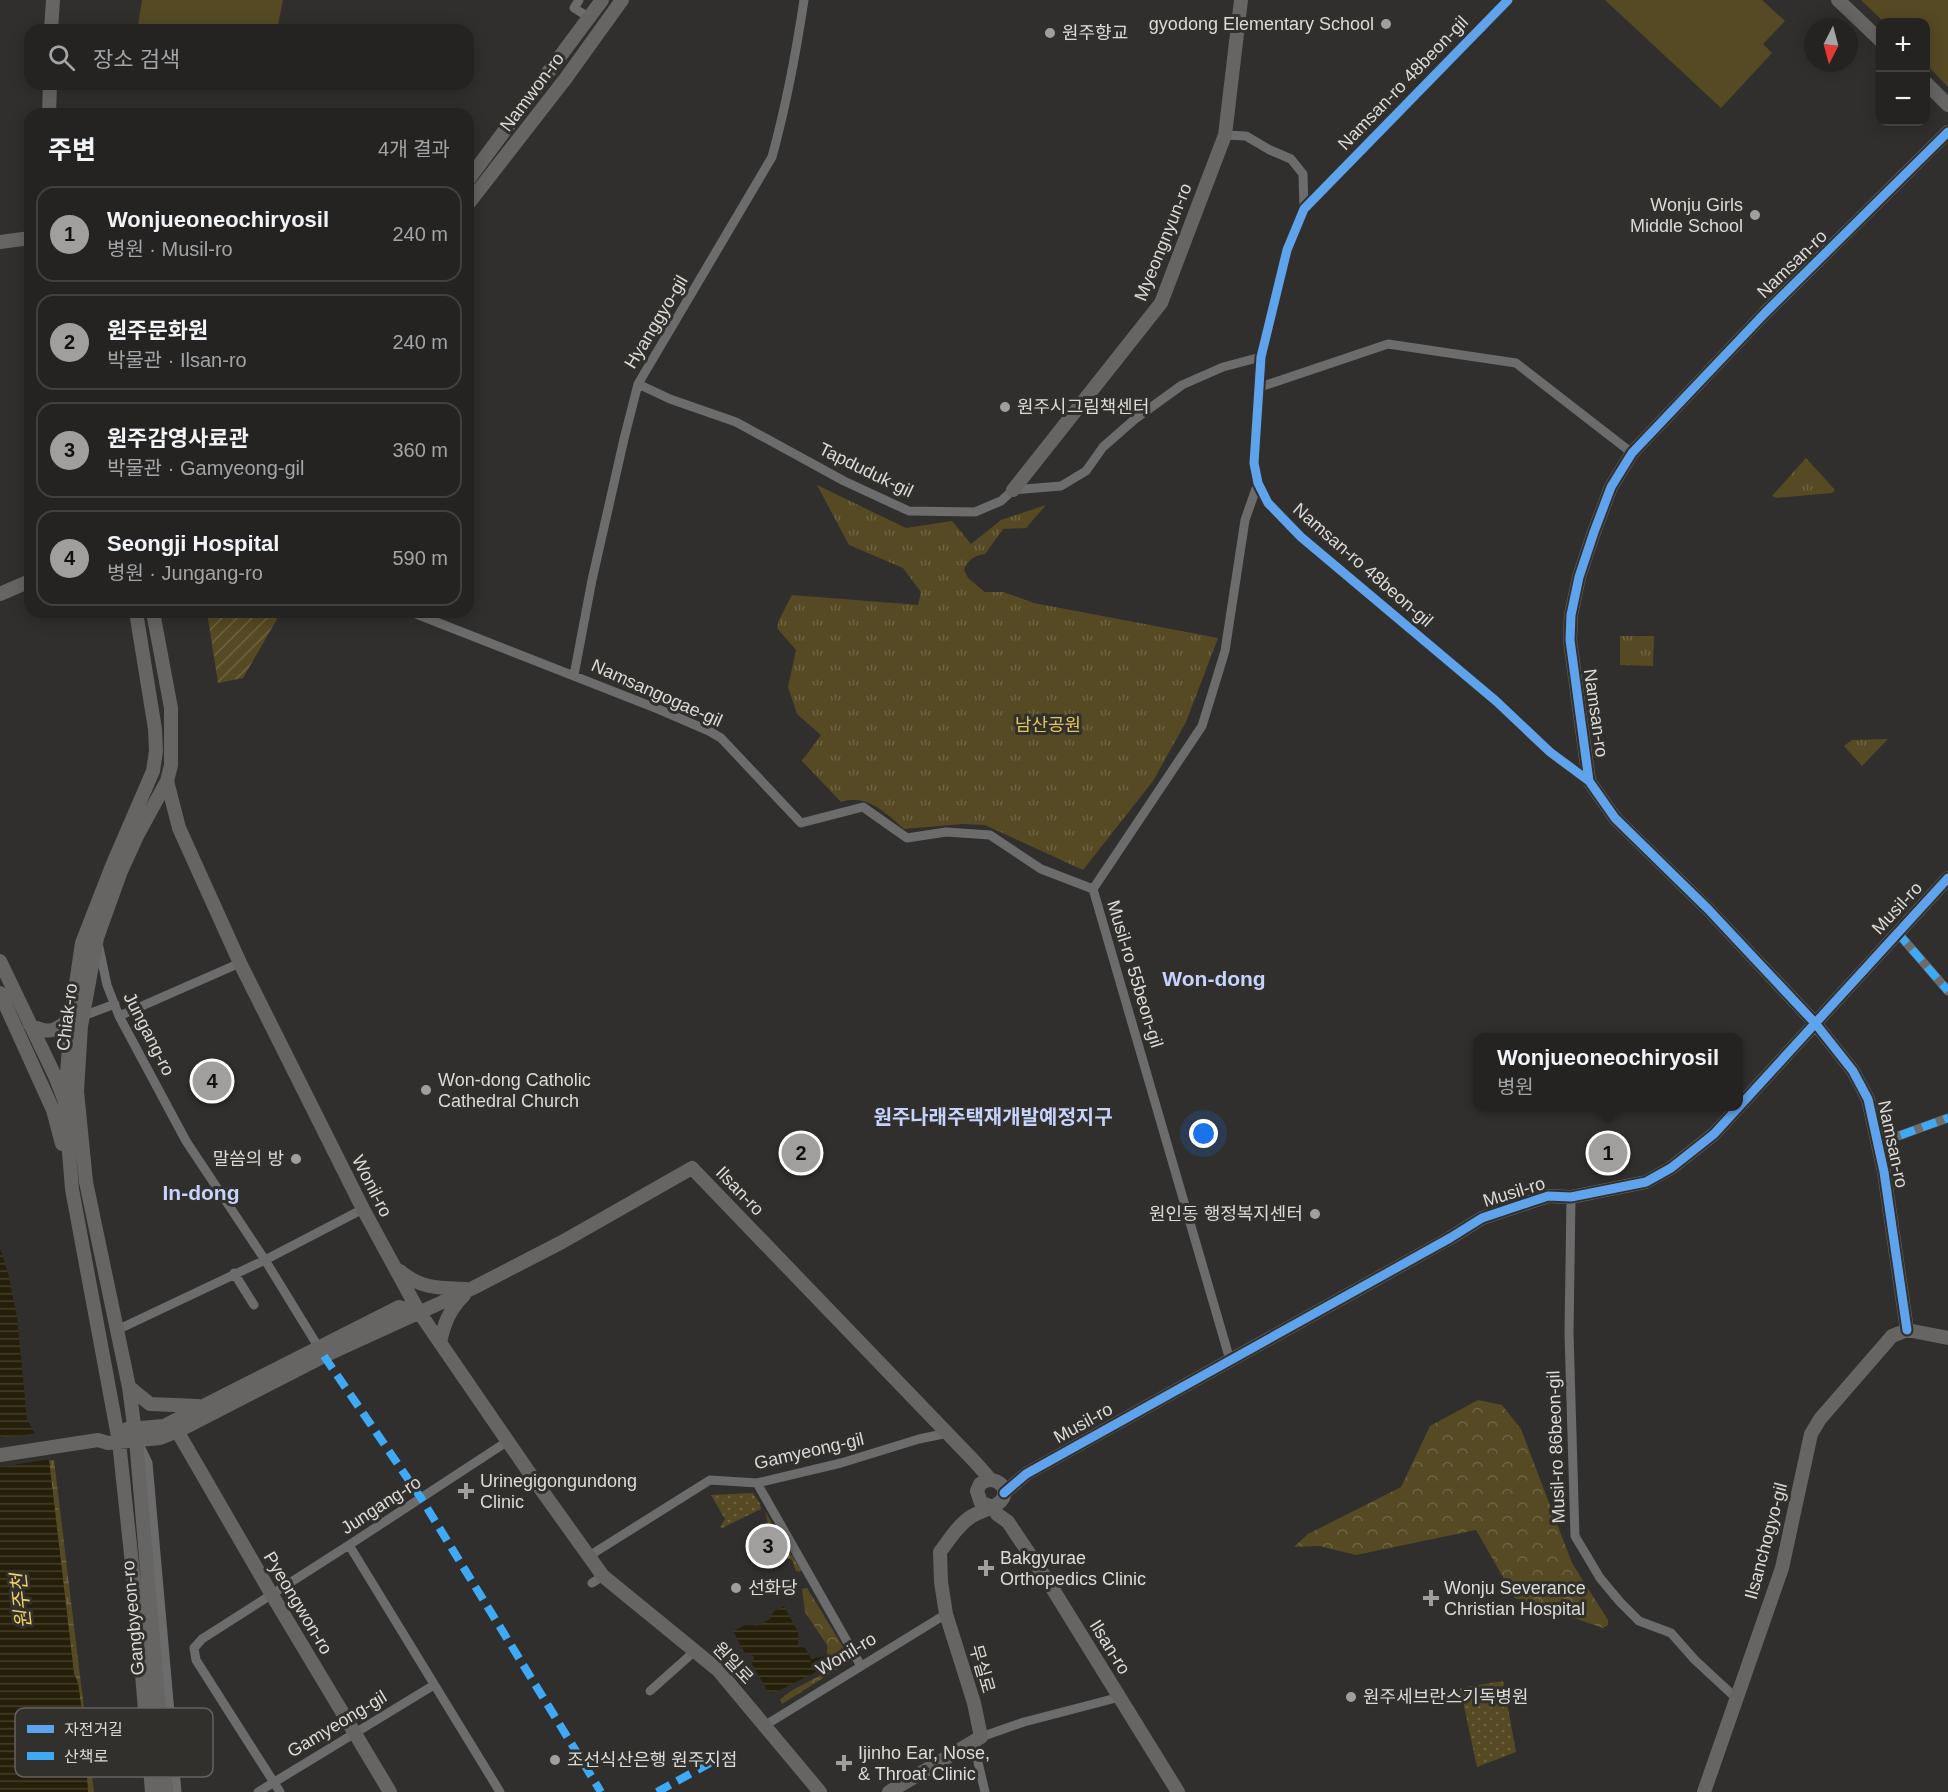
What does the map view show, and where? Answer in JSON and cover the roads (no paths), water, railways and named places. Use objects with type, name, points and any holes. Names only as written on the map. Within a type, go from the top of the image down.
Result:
[{"type":"street","points":[[51,24],[53,0]]},
{"type":"street","points":[[579,0],[574,8],[590,18]]},
{"type":"street","name":"Namwon-ro","points":[[474,172],[602,0]]},
{"type":"street","name":"Namwon-ro","points":[[474,196],[566,78],[622,0]]},
{"type":"street","name":"Hyanggyo-gil","points":[[574,675],[592,580],[638,384],[772,157],[781,125],[804,0]]},
{"type":"street","name":"Myeongnyun-ro","points":[[1013,490],[1161,303],[1225,135],[1241,0]]},
{"type":"street","name":"Namsan-ro 48beon-gil","points":[[1508,0],[1304,209],[1287,250],[1262,357],[1254,463],[1258,483],[1268,503],[1301,537],[1488,693],[1550,752],[1589,781]]},
{"type":"street","points":[[1838,0],[1876,35]]},
{"type":"street","points":[[1930,87],[1948,105]]},
{"type":"street","points":[[49,108],[50,90]]},
{"type":"street","name":"Namsan-ro","points":[[1907,1330],[1879,1143],[1868,1099],[1853,1071],[1815,1023],[1708,909],[1615,818],[1589,781],[1570,640],[1571,615],[1579,577],[1611,487],[1632,453],[1765,313],[1948,132]]},
{"type":"street","points":[[1225,135],[1246,136],[1291,159],[1303,174],[1304,209]]},
{"type":"street","points":[[0,242],[24,239]]},
{"type":"street","points":[[1260,387],[1388,344],[1516,363],[1632,453]]},
{"type":"street","name":"Tapduduk-gil","points":[[638,384],[670,399],[736,422],[844,481],[909,511],[975,513],[1001,501],[1013,490],[1061,486],[1086,471],[1103,447],[1135,419],[1182,385],[1223,367],[1262,357]]},
{"type":"street","name":"Musil-ro 55beon-gil","points":[[1230,1360],[1093,889],[1202,726],[1225,651],[1245,520],[1258,483]]},
{"type":"street","points":[[0,594],[24,584]]},
{"type":"street","name":"Chiak-ro","points":[[136,1434],[129,1387],[86,1182],[77,1091],[77,1017],[82,943],[153,771],[156,751],[155,729],[137,618]]},
{"type":"street","name":"Chiak-ro","points":[[118,1436],[72,1189],[65,1102],[77,1017],[97,938],[121,871],[167,781],[171,765],[171,708],[154,618]]},
{"type":"street","name":"Namsangogae-gil","points":[[427,618],[574,675],[709,731],[721,738],[801,823],[862,807],[908,838],[946,832],[990,836],[1041,869],[1093,889]]},
{"type":"street","name":"Wonil-ro","points":[[167,781],[179,828],[240,963],[363,1209],[419,1312],[589,1556],[598,1579]]},
{"type":"street","name":"Musil-ro","points":[[1743,1102],[1948,878]]},
{"type":"street","points":[[1897,932],[1948,991]]},
{"type":"street","name":"Jungang-ro","points":[[97,938],[107,985],[119,1016],[186,1141],[265,1260],[321,1352]]},
{"type":"street","points":[[0,961],[55,1076],[65,1102],[86,1182]]},
{"type":"street","points":[[119,1016],[240,963]]},
{"type":"street","points":[[0,993],[53,1110],[72,1189]]},
{"type":"street","points":[[30,1025],[40,1030],[59,1029],[77,1017],[115,1004]]},
{"type":"street","name":"Musil-ro","points":[[1026,1474],[1482,1218],[1548,1196],[1571,1197],[1646,1182],[1671,1168],[1714,1134],[1735,1111]]},
{"type":"street","points":[[1879,1143],[1948,1118]]},
{"type":"street","name":"Ilsan-ro","points":[[321,1352],[471,1289],[562,1242],[692,1167],[976,1463],[985,1484]]},
{"type":"street","name":"Musil-ro 86beon-gil","points":[[1571,1197],[1569,1334],[1575,1536],[1600,1578],[1620,1602],[1639,1621],[1671,1633],[1695,1660],[1736,1698]]},
{"type":"street","points":[[117,1330],[265,1260],[363,1209]]},
{"type":"street","points":[[394,1266],[412,1282],[429,1286],[471,1289]]},
{"type":"street","points":[[234,1273],[254,1305]]},
{"type":"street","points":[[440,1343],[444,1323],[454,1305],[471,1289]]},
{"type":"street","points":[[1907,1330],[1948,1338]]},
{"type":"street","name":"Ilsanchogyo-gil","points":[[1704,1792],[1782,1569],[1811,1434],[1820,1419],[1892,1336],[1907,1330]]},
{"type":"street","points":[[0,1455],[98,1440],[108,1443],[118,1436],[136,1434],[160,1438],[200,1406],[321,1352]]},
{"type":"street","points":[[175,1426],[321,1352]]},
{"type":"street","points":[[129,1387],[150,1404],[200,1406]]},
{"type":"street","name":"Pyeongwon-ro","points":[[175,1426],[272,1595],[390,1792]]},
{"type":"street","name":"Gamyeong-gil","points":[[589,1556],[710,1480],[757,1483],[841,1463],[919,1439],[948,1433]]},
{"type":"street","points":[[136,1434],[148,1463],[170,1708]]},
{"type":"street","name":"Gangbyeon-ro","points":[[136,1434],[159,1708]]},
{"type":"street","name":"Gangbyeon-ro","points":[[118,1436],[145,1708]]},
{"type":"street","name":"Jungang-ro","points":[[274,1782],[196,1660],[194,1648],[201,1639],[508,1441]]},
{"type":"street","points":[[985,1484],[1026,1474]]},
{"type":"street","points":[[969,1518],[997,1502],[1026,1474]]},
{"type":"street","points":[[757,1483],[861,1666]]},
{"type":"street","points":[[985,1484],[1000,1483],[997,1502]]},
{"type":"street","points":[[985,1484],[981,1503],[997,1502]]},
{"type":"street","points":[[969,1518],[985,1484]]},
{"type":"street","name":"Ilsan-ro","points":[[997,1502],[997,1514],[1008,1522],[1049,1583],[1178,1792]]},
{"type":"street","name":"무실로","points":[[969,1518],[940,1551],[941,1582],[946,1614],[971,1693],[977,1739]]},
{"type":"street","points":[[349,1545],[500,1792]]},
{"type":"street","name":"원일로","points":[[598,1579],[696,1650],[718,1670],[820,1792]]},
{"type":"street","name":"Wonil-ro","points":[[764,1726],[946,1614]]},
{"type":"street","points":[[650,1691],[696,1650]]},
{"type":"street","name":"Gamyeong-gil","points":[[258,1792],[434,1685]]},
{"type":"street","points":[[889,1792],[977,1739],[1034,1719],[1120,1697]]},
{"type":"street","points":[[977,1739],[985,1792]]},
{"type":"street","name":"Gangbyeon-ro","points":[[151,1777],[152,1792]]},
{"type":"street","name":"Gangbyeon-ro","points":[[165,1777],[166,1792]]},
{"type":"street","points":[[176,1777],[177,1792]]},
{"type":"street","points":[[274,1782],[280,1792]]},
{"type":"water","name":"원주천","points":[[0,1248],[17,1317],[27,1419],[49,1460],[74,1674],[78,1683],[81,1708],[15,1708],[15,1777],[87,1777],[88,1792],[0,1792]]},
{"type":"water","points":[[784,1606],[798,1632],[798,1646],[805,1648],[818,1671],[774,1693],[768,1692],[752,1664],[754,1657],[745,1653],[733,1631],[747,1624],[756,1626],[765,1622],[771,1618],[773,1612]]},
{"type":"waterway","points":[[812,1661],[836,1655]]},
{"type":"place","name":"gyodong Elementary School","points":[[1386,24]]},
{"type":"place","name":"원주향교","points":[[1050,33]]},
{"type":"place","name":"Wonju Girls Middle School","points":[[1755,215]]},
{"type":"place","name":"원주시그림책센터","points":[[1005,407]]},
{"type":"place","name":"Seongji Hospital","points":[[212,1081]]},
{"type":"place","name":"Won-dong Catholic Cathedral Church","points":[[426,1090]]},
{"type":"place","name":"원주문화원","points":[[801,1153]]},
{"type":"place","name":"Wonjueoneochiryosil","points":[[1608,1153]]},
{"type":"place","name":"말씀의 방","points":[[296,1159]]},
{"type":"place","name":"원인동 행정복지센터","points":[[1315,1214]]},
{"type":"place","name":"Urinegigongundong Clinic","points":[[466,1491]]},
{"type":"place","name":"원주감영사료관","points":[[768,1546]]},
{"type":"place","name":"Bakgyurae Orthopedics Clinic","points":[[986,1568]]},
{"type":"place","name":"선화당","points":[[736,1588]]},
{"type":"place","name":"Wonju Severance Christian Hospital","points":[[1431,1598]]},
{"type":"place","name":"원주세브란스기독병원","points":[[1351,1697]]},
{"type":"place","name":"조선식산은행 원주지점","points":[[555,1760]]},
{"type":"place","name":"Ijinho Ear, Nose, & Throat Clinic","points":[[844,1763]]},
{"type":"district","name":"Won-dong","points":[[1214,978]]},
{"type":"district","name":"원주나래주택재개발예정지구","points":[[993,1117]]},
{"type":"district","name":"In-dong","points":[[201,1192]]},
{"type":"park label","name":"남산공원","points":[[1048,725]]}]
